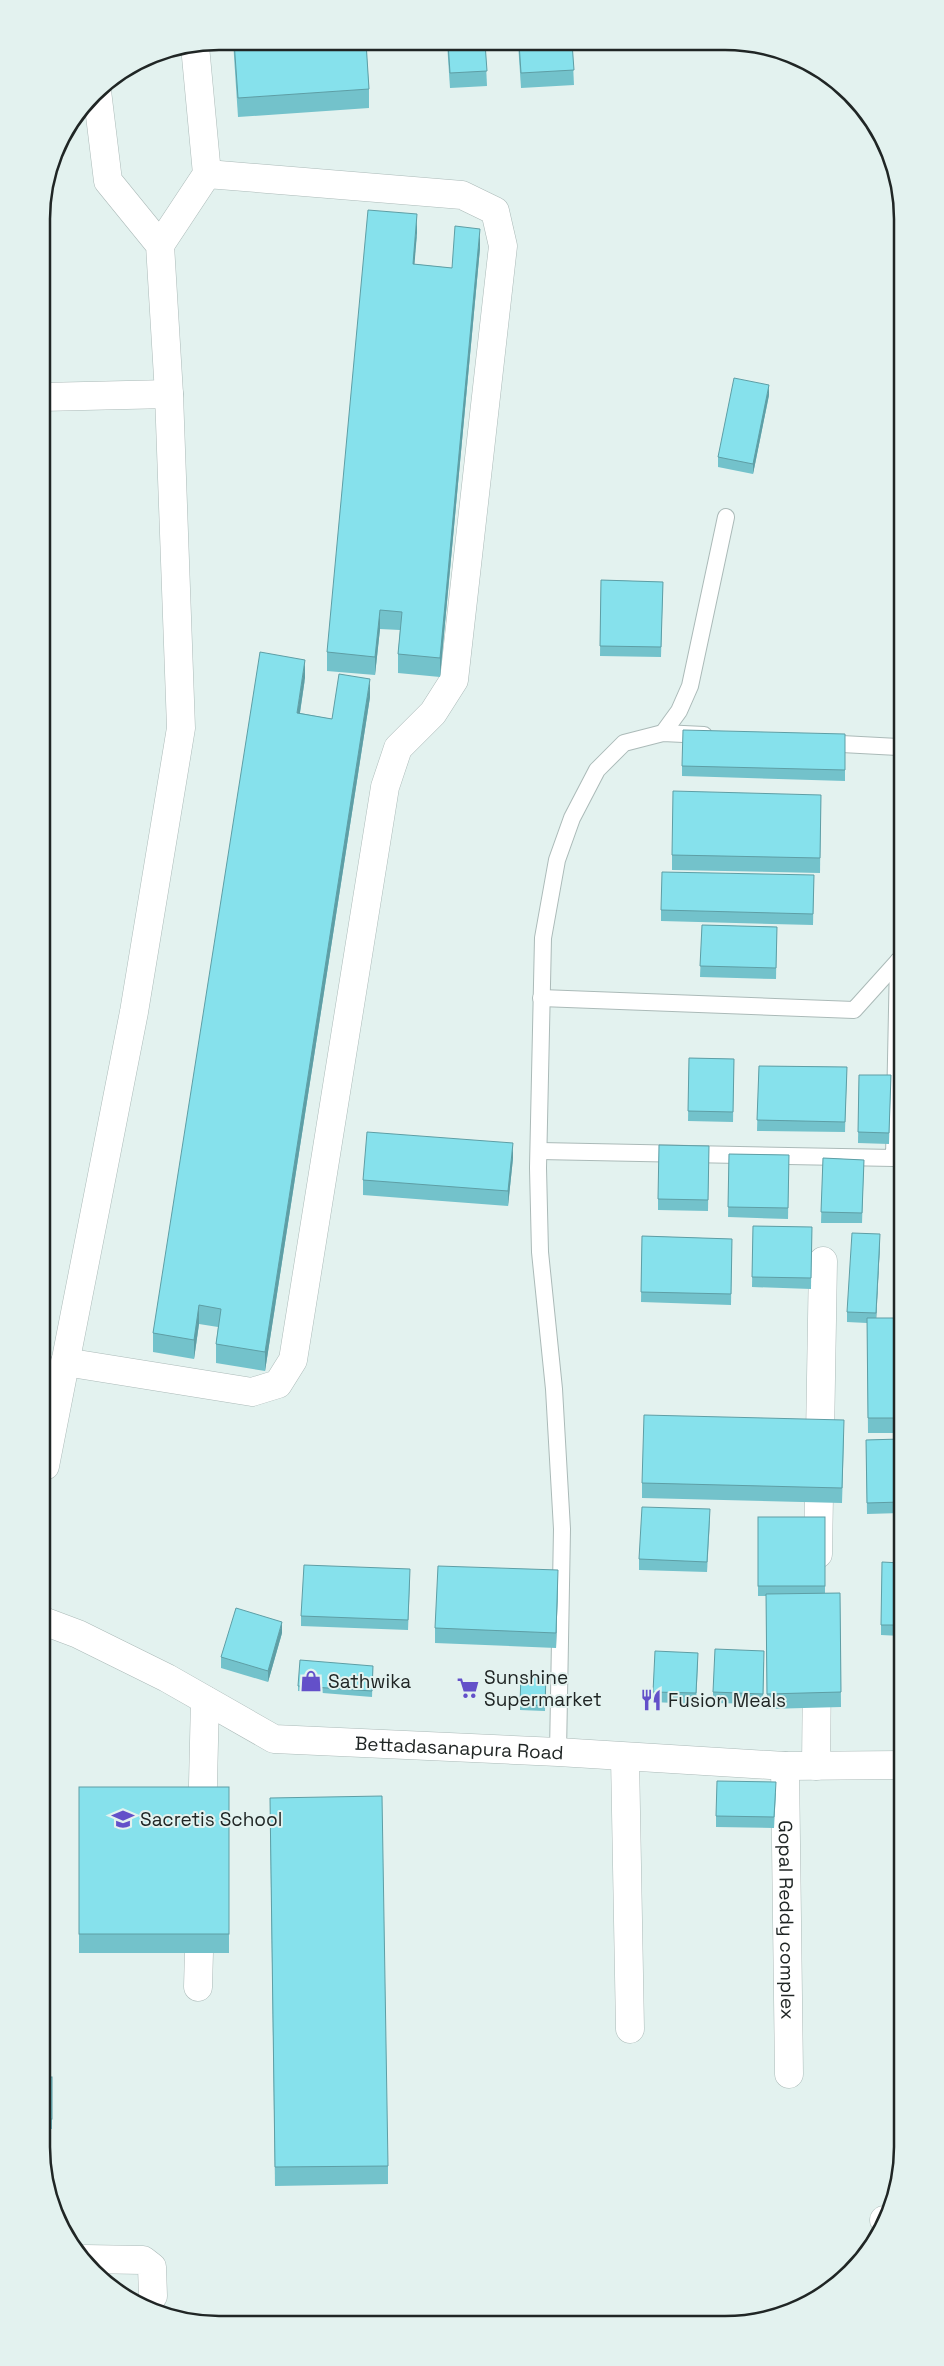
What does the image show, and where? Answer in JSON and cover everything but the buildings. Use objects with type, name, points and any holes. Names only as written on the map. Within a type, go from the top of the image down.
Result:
[{"type":"street","points":[[160,245],[207,174],[195,51]]},
{"type":"street","points":[[50,1440],[134,1012],[182,728],[169,394],[160,245],[108,181],[98,100]]},
{"type":"street","points":[[65,1362],[252,1392],[278,1384],[293,1360],[385,787],[398,748],[433,713],[454,680],[503,246],[495,211],[462,195],[207,174]]},
{"type":"street","points":[[50,397],[169,394]]},
{"type":"street","points":[[818,1578],[822,1261]]},
{"type":"street","name":"Bettadasanapura Road","points":[[50,1624],[86,1638],[167,1678],[274,1739],[558,1752],[785,1766],[894,1765]]},
{"type":"street","points":[[816,1766],[817,1647]]},
{"type":"street","points":[[202,1848],[205,1700]]},
{"type":"street","points":[[625,1756],[630,2029]]},
{"type":"street","name":"Gopal Reddy complex","points":[[785,1766],[789,2074]]},
{"type":"street","points":[[198,1987],[201,1888]]},
{"type":"street","points":[[93,2259],[143,2260],[152,2268],[153,2296]]},
{"type":"lane","points":[[663,733],[679,711],[690,686],[726,517]]},
{"type":"lane","points":[[558,1752],[562,1529],[554,1389],[540,1252],[538,1168],[540,1151],[542,938],[557,860],[572,818],[597,770],[624,743],[663,733],[722,736]]},
{"type":"lane","points":[[810,742],[894,747]]},
{"type":"lane","points":[[541,998],[854,1010],[894,965]]},
{"type":"lane","points":[[540,1151],[894,1158]]},
{"type":"place","name":"Sathwika","points":[[311,1681]]},
{"type":"place","name":"Sunshine Supermarket","points":[[468,1688]]},
{"type":"place","name":"Fusion Meals","points":[[651,1700]]},
{"type":"place","name":"Sacretis School","points":[[123,1819]]}]
